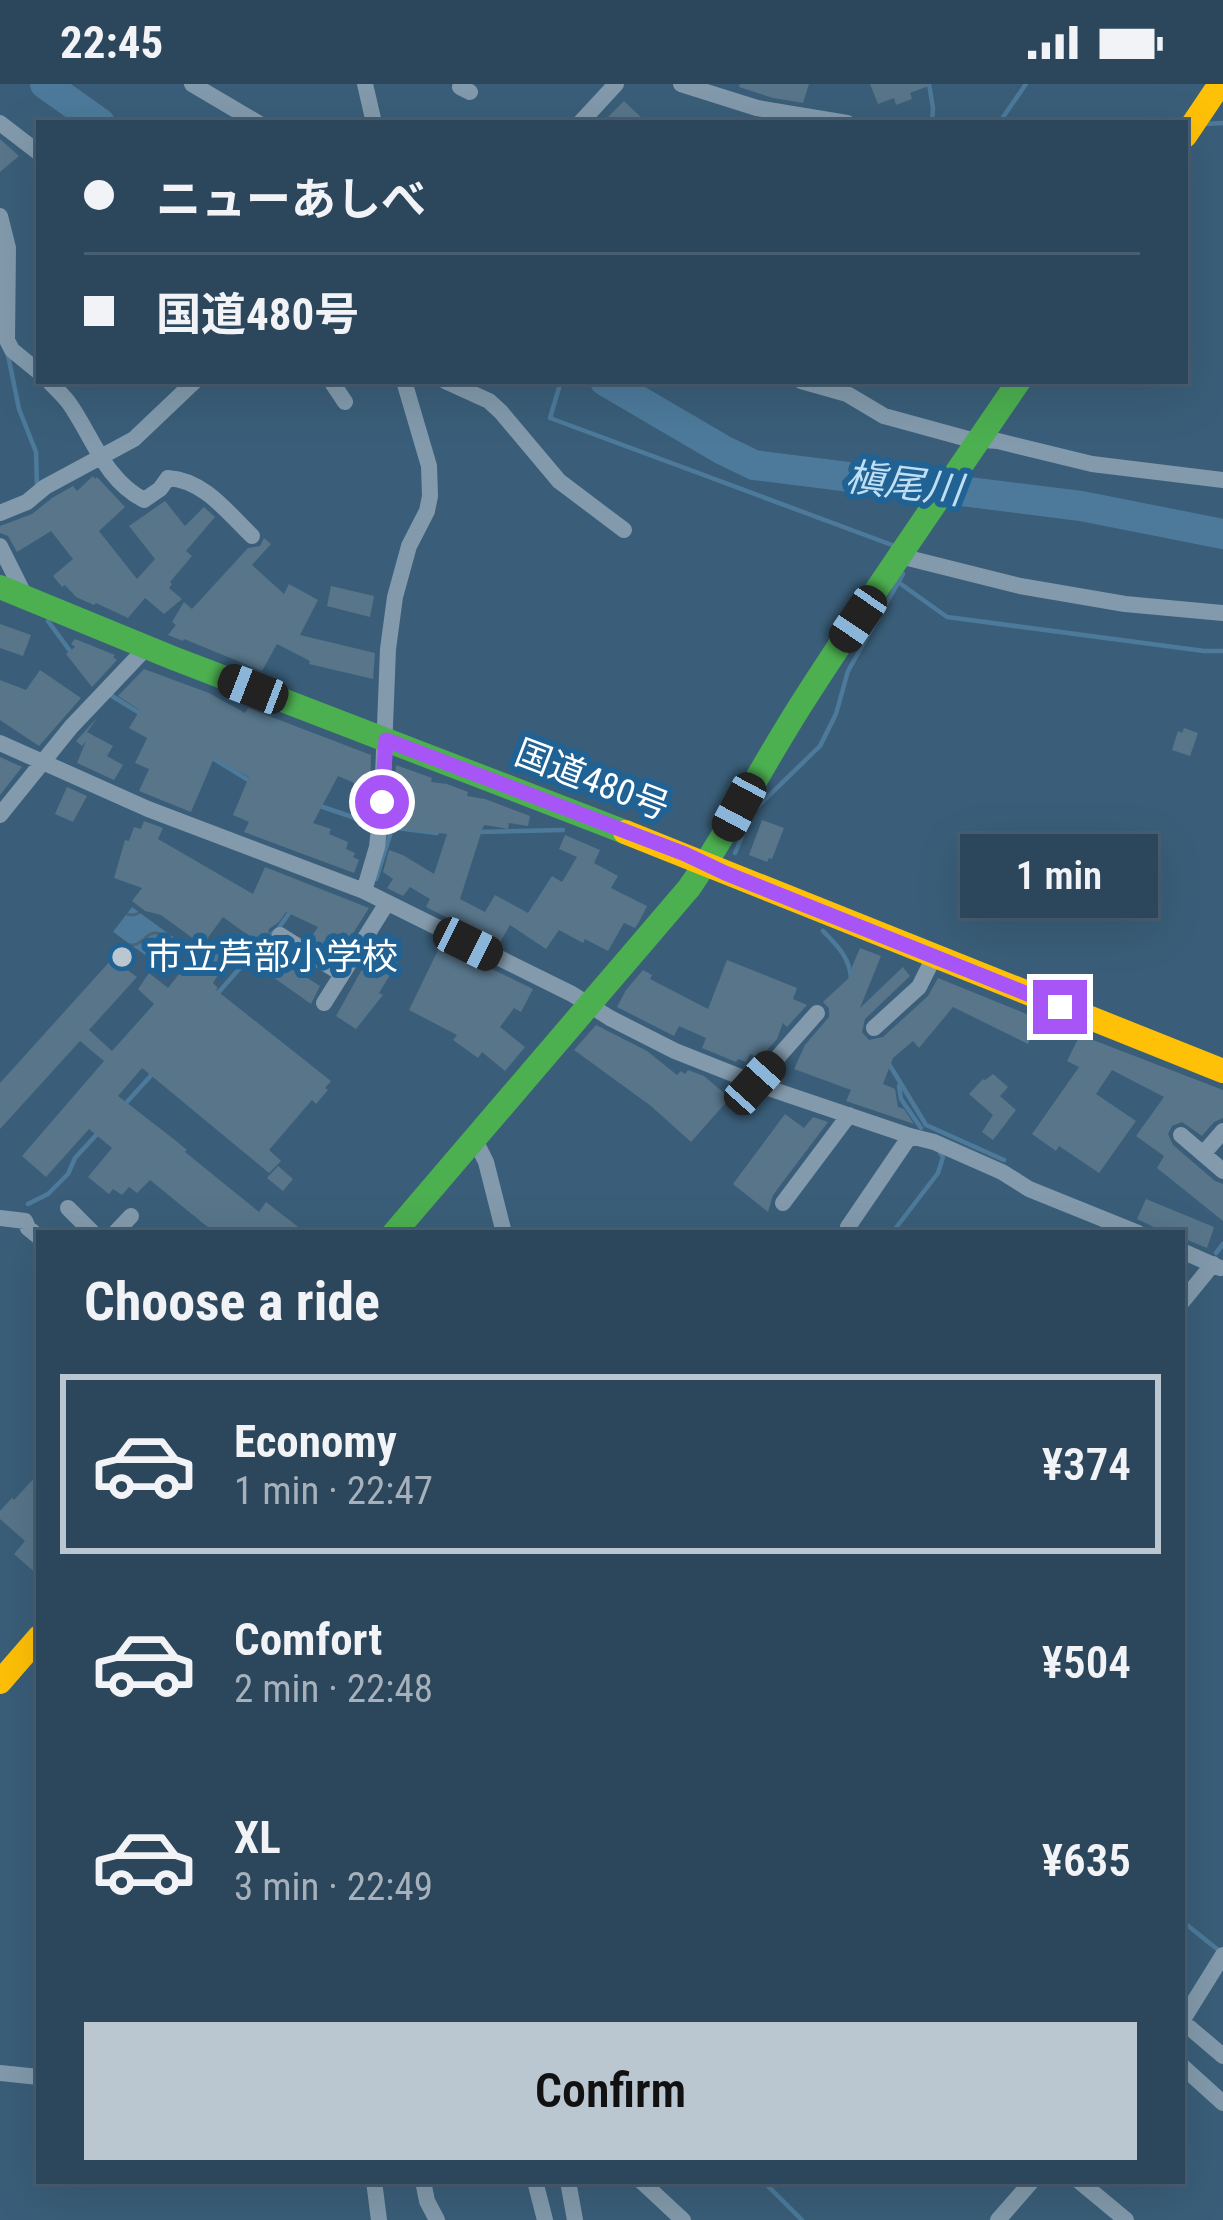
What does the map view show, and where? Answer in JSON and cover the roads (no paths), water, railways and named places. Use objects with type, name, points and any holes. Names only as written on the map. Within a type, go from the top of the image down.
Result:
[{"type":"main road","points":[[1188,132],[1220,84]]},
{"type":"main road","points":[[397,1230],[630,960],[718,847],[761,767],[1016,384]]},
{"type":"main road","name":"国道480号","points":[[0,587],[1223,1071]]},
{"type":"main road","points":[[0,1682],[36,1640]]},
{"type":"street","points":[[192,84],[253,120]]},
{"type":"street","points":[[365,84],[373,120]]},
{"type":"street","points":[[583,120],[616,84]]},
{"type":"street","points":[[681,84],[754,116],[807,120]]},
{"type":"street","points":[[0,123],[36,151]]},
{"type":"street","points":[[0,217],[8,248],[7,340],[11,350],[36,370]]},
{"type":"street","points":[[52,384],[68,402],[100,459],[129,492],[144,500],[168,478],[177,478],[196,485],[252,536]]},
{"type":"street","points":[[0,513],[134,439],[192,384]]},
{"type":"street","points":[[334,384],[345,403]]},
{"type":"street","points":[[364,891],[377,847],[395,597],[430,496],[429,466],[405,384]]},
{"type":"street","points":[[452,384],[489,401],[559,481],[624,530]]},
{"type":"street","points":[[812,384],[848,394],[884,416],[977,442],[998,441],[1092,464],[1223,480]]},
{"type":"street","points":[[0,546],[28,598]]},
{"type":"street","points":[[904,550],[1020,586],[1126,604],[1223,613]]},
{"type":"street","points":[[0,814],[85,711],[147,647]]},
{"type":"street","points":[[0,743],[148,809],[364,891],[572,994],[674,1052],[934,1142],[1117,1229]]},
{"type":"street","points":[[323,1003],[387,903]]},
{"type":"street","points":[[280,935],[342,974]]},
{"type":"street","points":[[874,1028],[919,987],[934,957]]},
{"type":"street","points":[[755,1083],[818,1013]]},
{"type":"street","points":[[783,1203],[849,1115]]},
{"type":"street","points":[[1203,1154],[1223,1131]]},
{"type":"street","points":[[1180,1135],[1223,1172]]},
{"type":"street","points":[[846,1226],[876,1173],[910,1136]]},
{"type":"street","points":[[474,1138],[486,1162],[504,1230]]},
{"type":"street","points":[[68,1208],[90,1230]]},
{"type":"street","points":[[118,1230],[131,1216]]},
{"type":"street","points":[[0,1218],[25,1221],[36,1235]]},
{"type":"street","points":[[1185,1252],[1218,1267],[1185,1299]]},
{"type":"street","points":[[1185,2020],[1216,1986],[1223,1955]]},
{"type":"street","points":[[1185,2025],[1223,2056]]},
{"type":"street","points":[[1185,2069],[1223,2103]]},
{"type":"street","points":[[0,2073],[36,2077]]},
{"type":"street","points":[[374,2184],[380,2220]]},
{"type":"street","points":[[424,2184],[437,2220]]},
{"type":"street","points":[[536,2184],[545,2220]]},
{"type":"street","points":[[569,2184],[575,2220]]},
{"type":"street","points":[[645,2184],[683,2220]]},
{"type":"street","points":[[658,2195],[668,2184]]},
{"type":"street","points":[[998,2220],[1030,2184]]},
{"type":"street","points":[[1083,2184],[1126,2220]]},
{"type":"water","points":[[132,907],[181,943],[162,967],[113,932]]},
{"type":"waterway","name":"槇尾川","points":[[45,84],[96,120]]},
{"type":"waterway","points":[[929,84],[932,120]]},
{"type":"waterway","points":[[1001,120],[1026,84]]},
{"type":"waterway","points":[[1204,124],[1223,123]]},
{"type":"waterway","points":[[8,355],[19,409],[36,452],[37,487]]},
{"type":"waterway","points":[[560,384],[550,418],[892,545]]},
{"type":"waterway","name":"槇尾川","points":[[610,384],[754,465],[1081,506],[1223,534]]},
{"type":"waterway","points":[[735,853],[752,812],[820,746],[836,714],[848,671],[903,574]]},
{"type":"waterway","points":[[898,582],[947,617],[1223,651]]},
{"type":"waterway","points":[[48,621],[73,655]]},
{"type":"waterway","points":[[107,693],[143,715]]},
{"type":"waterway","points":[[209,756],[250,781]]},
{"type":"waterway","points":[[317,805],[373,824]]},
{"type":"waterway","points":[[376,879],[391,832],[397,828],[437,833]]},
{"type":"waterway","points":[[479,832],[563,830]]},
{"type":"waterway","points":[[266,939],[290,912]]},
{"type":"waterway","points":[[823,931],[846,959],[851,981]]},
{"type":"waterway","points":[[218,993],[254,952]]},
{"type":"waterway","points":[[889,1064],[926,1125],[1004,1160]]},
{"type":"waterway","points":[[126,1103],[155,1071]]},
{"type":"waterway","points":[[899,1086],[901,1099],[921,1128]]},
{"type":"waterway","points":[[28,1204],[48,1194],[68,1174],[75,1158],[98,1133]]},
{"type":"waterway","points":[[894,1230],[938,1173],[940,1153]]},
{"type":"waterway","points":[[1216,1253],[1223,1244]]},
{"type":"waterway","points":[[1185,1923],[1217,1949]]},
{"type":"waterway","points":[[766,2184],[802,2220]]},
{"type":"place","name":"市立芦部小学校","points":[[122,957]]}]
